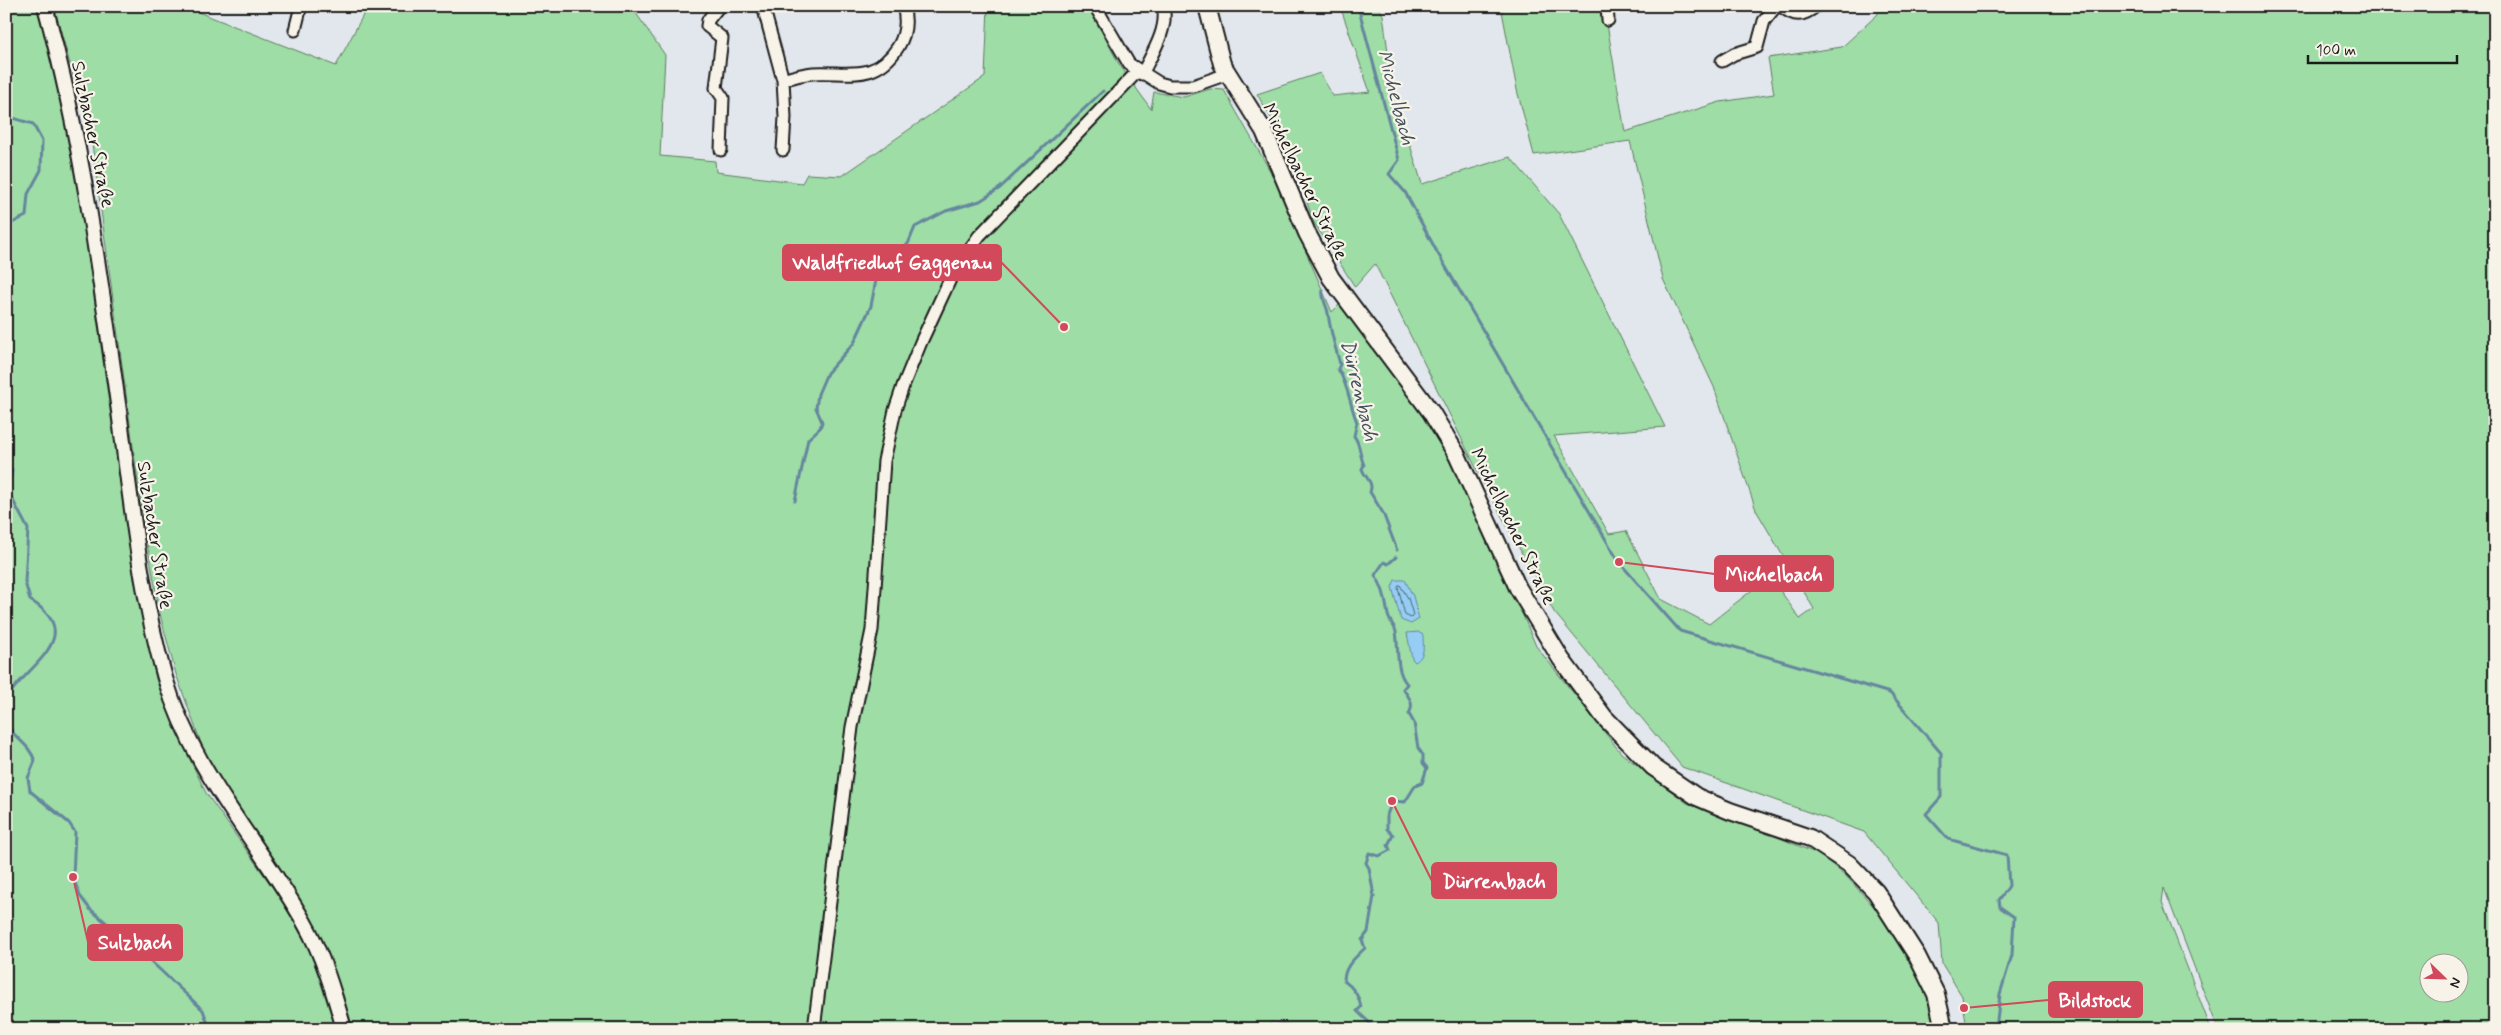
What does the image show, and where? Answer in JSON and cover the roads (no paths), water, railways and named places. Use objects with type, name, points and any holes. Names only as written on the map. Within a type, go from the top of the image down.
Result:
[{"type":"main road","name":"Michelbacher Straße","points":[[1198,6],[1202,30],[1212,56],[1224,69],[1264,131],[1307,233],[1331,278],[1431,412],[1457,455],[1518,588],[1561,660],[1599,710],[1654,767],[1697,797],[1730,811],[1810,838],[1850,864],[1876,892],[1918,956],[1936,994],[1944,1029]]},
{"type":"main road","name":"Michelbacher Straße","points":[[1207,6],[1224,69]]},
{"type":"street","name":"Sulzbacher Straße","points":[[45,6],[78,142],[97,247],[139,557],[150,620],[166,680],[183,727],[203,768],[280,881],[306,925],[324,967],[344,1029]]},
{"type":"street","points":[[295,30],[300,6]]},
{"type":"street","points":[[719,6],[708,20],[707,26],[722,38],[716,88],[723,98],[721,150]]},
{"type":"street","points":[[763,6],[783,80],[785,117],[783,150]]},
{"type":"street","points":[[783,80],[813,73],[861,74],[882,65],[892,56],[902,42],[906,17],[903,6]]},
{"type":"street","points":[[1096,6],[1120,52],[1129,64],[1140,73],[1159,83],[1180,87],[1193,86],[1224,69]]},
{"type":"street","points":[[814,1029],[852,727],[872,630],[884,461],[895,410],[903,386],[952,275],[979,236],[1140,73],[1164,24],[1166,16],[1163,6]]},
{"type":"street","points":[[1607,6],[1608,20]]},
{"type":"street","points":[[1722,61],[1734,54],[1757,47],[1764,21],[1776,6]]},
{"type":"street","points":[[1781,6],[1790,14],[1800,15],[1808,13],[1816,6]]},
{"type":"water","points":[[1395,580],[1405,580],[1413,596],[1419,619],[1411,624],[1401,620],[1392,587]]},
{"type":"water","points":[[1418,632],[1423,635],[1423,650],[1419,660],[1415,662],[1412,659],[1407,633]]},
{"type":"waterway","name":"Michelbach","points":[[1358,6],[1399,160],[1389,174],[1405,192],[1437,252],[1619,562],[1680,631],[1890,693],[1941,753],[1941,797],[1926,814],[1948,839],[2007,855],[2009,886],[1999,900],[2000,907],[2014,917],[2012,955],[2000,994],[1996,1029]]},
{"type":"waterway","points":[[795,501],[808,439],[820,428],[822,422],[816,408],[818,394],[827,373],[854,343],[871,306],[876,280],[882,266],[908,244],[915,227],[946,211],[980,201],[1000,188],[1103,91]]},
{"type":"waterway","points":[[6,116],[33,124],[42,141],[41,170],[28,194],[26,216],[6,226]]},
{"type":"waterway","name":"Dürrenbach","points":[[1323,290],[1323,299],[1340,364],[1338,369],[1344,381],[1357,422],[1354,436],[1364,465],[1362,469],[1371,485],[1370,492],[1383,513],[1397,550]]},
{"type":"waterway","points":[[6,463],[12,470],[8,491],[28,529],[25,582],[30,600],[46,613],[54,626],[53,638],[48,650],[15,686],[6,699]]},
{"type":"waterway","name":"Dürrenbach","points":[[1376,1029],[1357,1011],[1361,1007],[1359,999],[1353,989],[1344,981],[1348,967],[1365,948],[1362,940],[1368,932],[1374,896],[1369,868],[1366,863],[1369,853],[1379,856],[1390,850],[1388,845],[1393,835],[1387,829],[1387,815],[1392,801],[1405,802],[1415,786],[1422,783],[1427,768],[1423,763],[1423,755],[1418,748],[1414,723],[1409,714],[1411,710],[1410,701],[1403,689],[1407,684],[1403,679],[1399,666],[1395,630],[1389,617],[1382,589],[1375,575],[1384,562],[1388,564],[1396,557]]},
{"type":"waterway","points":[[6,720],[12,732],[32,754],[35,761],[28,778],[30,791],[69,823],[75,832],[73,877],[80,896],[90,909],[142,953],[203,1010],[208,1024],[207,1029]]},
{"type":"place","name":"Waldfriedhof Gaggenau","points":[[1064,327]]},
{"type":"place","name":"Michelbach","points":[[1619,562]]},
{"type":"place","name":"Dürrenbach","points":[[1392,801]]},
{"type":"place","name":"Sulzbach","points":[[73,877]]},
{"type":"place","name":"Bildstock","points":[[1964,1008]]}]
